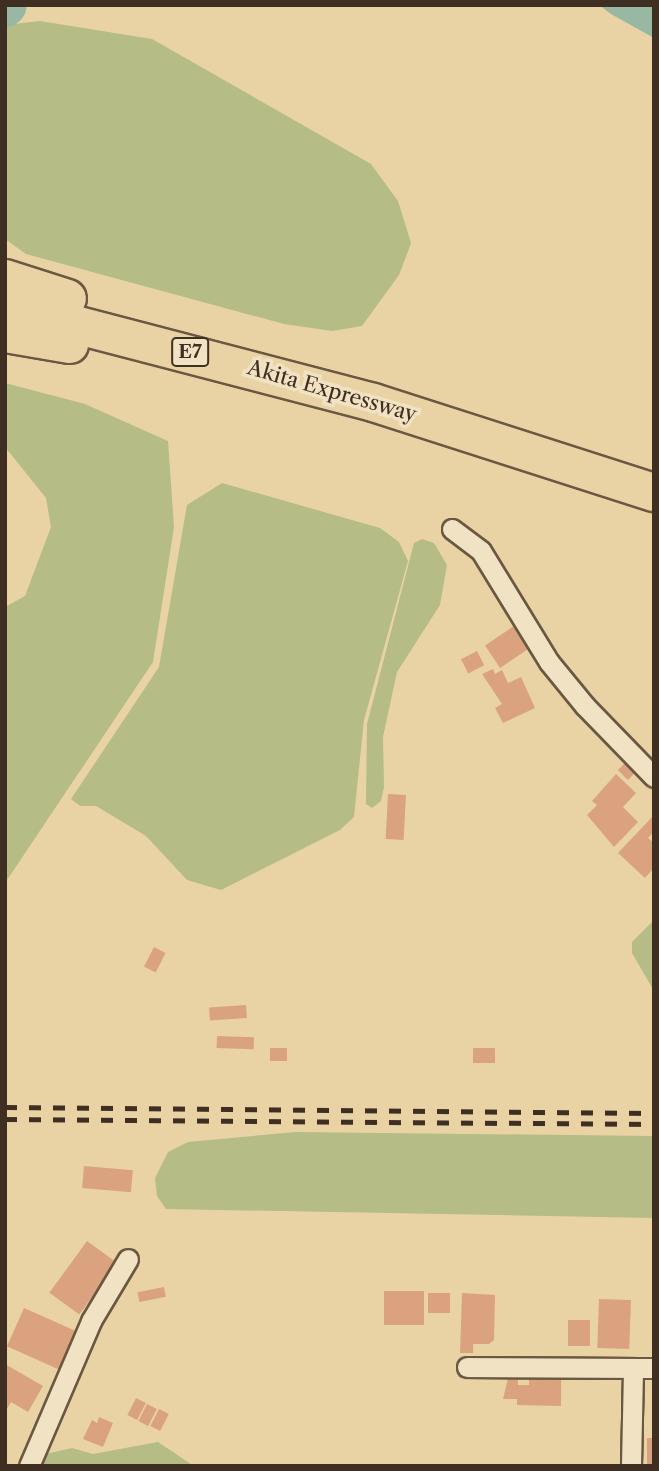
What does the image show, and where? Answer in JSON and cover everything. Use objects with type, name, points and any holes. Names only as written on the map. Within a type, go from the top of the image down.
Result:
[{"type":"highway","points":[[5,278],[289,367],[373,402]]},
{"type":"highway","name":"Akita Expressway","points":[[5,306],[373,402],[654,492]]},
{"type":"highway","points":[[5,333],[373,402]]},
{"type":"street","points":[[452,529],[481,551],[549,662],[585,706],[654,777]]},
{"type":"street","points":[[29,1466],[91,1321],[128,1259]]},
{"type":"street","points":[[467,1367],[654,1368]]},
{"type":"street","points":[[631,1466],[633,1368]]},
{"type":"green space","points":[[40,21],[152,39],[371,164],[398,201],[411,243],[399,275],[362,326],[332,331],[284,324],[26,254],[5,239],[5,25]]},
{"type":"green space","points":[[5,383],[85,404],[168,441],[174,527],[153,662],[5,883],[5,607],[25,596],[51,527],[46,498],[5,447]]},
{"type":"green space","points":[[222,483],[380,528],[399,542],[408,561],[364,720],[354,817],[340,830],[221,890],[187,880],[146,836],[96,806],[80,806],[71,799],[159,667],[187,505]]},
{"type":"green space","points":[[422,539],[434,543],[447,565],[440,605],[397,672],[383,737],[384,787],[381,801],[372,808],[366,804],[367,724],[414,543]]},
{"type":"green space","points":[[654,920],[654,991],[632,953],[632,942]]},
{"type":"green space","points":[[295,1132],[654,1136],[654,1218],[166,1209],[157,1196],[155,1178],[168,1152],[188,1142]]},
{"type":"green space","points":[[158,1442],[194,1466],[35,1466],[41,1455],[72,1448],[93,1454]]},
{"type":"shaded area","points":[[599,5],[654,5],[654,38],[611,14]]},
{"type":"building","points":[[514,626],[529,648],[500,668],[485,646]]},
{"type":"building","points":[[477,651],[484,665],[468,673],[461,659]]},
{"type":"building","points":[[493,669],[495,674],[502,670],[508,683],[521,677],[535,708],[503,723],[495,708],[502,704],[482,674]]},
{"type":"building","points":[[625,763],[635,773],[628,780],[618,770]]},
{"type":"building","points":[[616,774],[636,793],[623,807],[638,822],[614,847],[587,815],[597,805],[592,801]]},
{"type":"building","points":[[388,794],[406,795],[404,840],[386,839]]},
{"type":"building","points":[[654,815],[654,832],[648,838],[654,843],[654,868],[645,878],[618,853]]},
{"type":"building","points":[[154,947],[166,953],[156,973],[144,967]]},
{"type":"building","points":[[246,1005],[247,1018],[210,1021],[209,1008]]},
{"type":"building","points":[[217,1036],[254,1037],[254,1049],[217,1048]]},
{"type":"building","points":[[270,1048],[287,1048],[287,1061],[270,1061]]},
{"type":"building","points":[[473,1048],[495,1048],[495,1063],[473,1063]]},
{"type":"building","points":[[84,1166],[133,1170],[131,1192],[82,1188]]},
{"type":"building","points":[[87,1241],[117,1263],[79,1315],[49,1293]]},
{"type":"building","points":[[164,1287],[166,1297],[139,1302],[137,1292]]},
{"type":"building","points":[[384,1291],[424,1291],[424,1325],[384,1325]]},
{"type":"building","points":[[428,1293],[450,1293],[450,1313],[428,1313]]},
{"type":"building","points":[[462,1293],[495,1295],[494,1340],[489,1344],[473,1344],[473,1353],[460,1353]]},
{"type":"building","points":[[599,1299],[631,1300],[629,1349],[597,1348]]},
{"type":"building","points":[[24,1308],[77,1332],[60,1370],[7,1346]]},
{"type":"building","points":[[568,1320],[590,1320],[590,1346],[568,1346]]},
{"type":"building","points":[[5,1364],[43,1386],[28,1412],[11,1402],[5,1412]]},
{"type":"building","points":[[508,1378],[518,1378],[518,1385],[529,1385],[529,1378],[561,1378],[561,1406],[517,1405],[517,1399],[503,1399]]},
{"type":"building","points":[[136,1398],[146,1403],[137,1420],[127,1415]]},
{"type":"building","points":[[147,1404],[157,1409],[148,1426],[138,1421]]},
{"type":"building","points":[[159,1409],[169,1414],[160,1431],[150,1426]]},
{"type":"building","points":[[99,1417],[113,1423],[103,1447],[83,1439],[92,1420],[97,1423]]},
{"type":"building","points":[[647,1438],[654,1438],[654,1466],[647,1466]]},
{"type":"railway","points":[[5,1107],[654,1113]]},
{"type":"railway","points":[[5,1119],[654,1124]]}]
